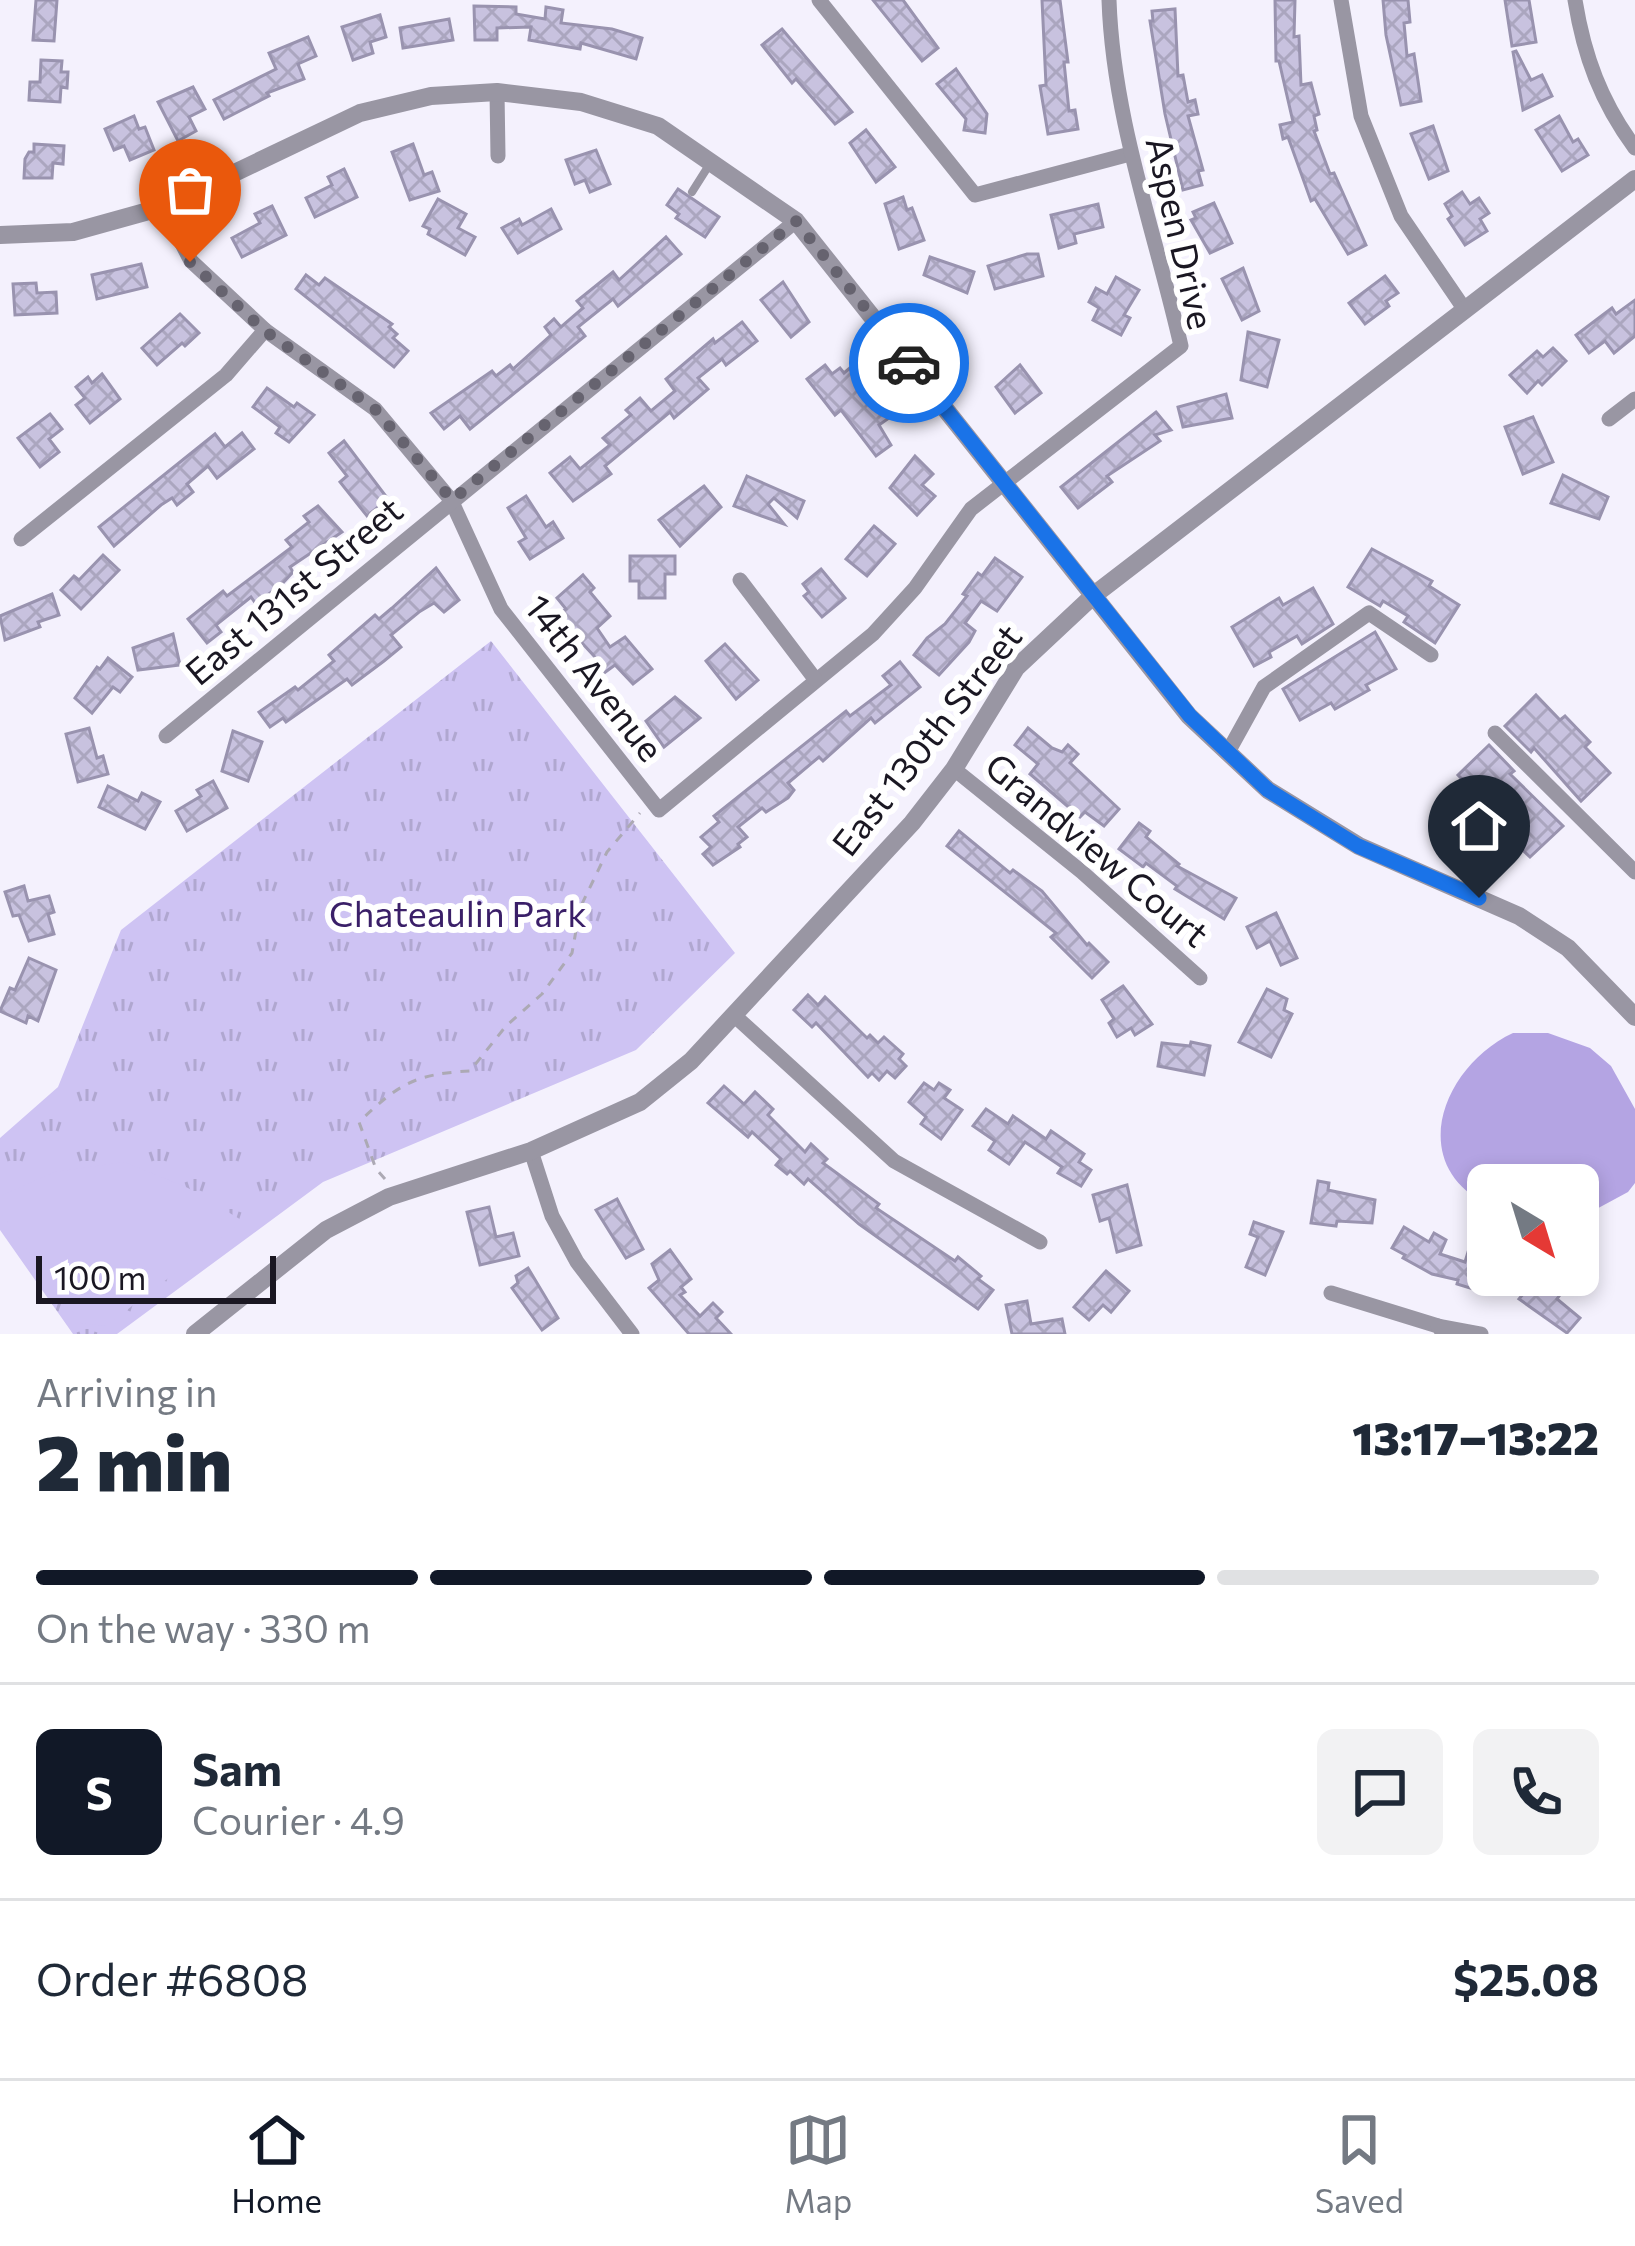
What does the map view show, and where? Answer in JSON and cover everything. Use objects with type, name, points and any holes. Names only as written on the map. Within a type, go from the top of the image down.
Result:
[{"type":"street","points":[[818,0],[975,194],[1130,154]]},
{"type":"street","name":"Aspen Drive","points":[[655,805],[887,619],[915,588],[971,508],[1181,346],[1158,242],[1130,154],[1110,39],[1109,0]]},
{"type":"street","points":[[1341,0],[1360,116],[1402,216],[1465,310]]},
{"type":"street","points":[[1575,0],[1595,83],[1635,148]]},
{"type":"street","points":[[497,92],[498,156]]},
{"type":"street","points":[[0,235],[73,232],[164,207],[360,113],[431,97],[497,92],[581,102],[658,126],[796,221],[1190,716],[1268,790],[1358,846],[1520,916],[1568,948],[1635,1017]]},
{"type":"street","name":"East 130th Street","points":[[195,1334],[319,1234],[398,1194],[531,1151],[640,1102],[736,1017],[913,824],[954,770],[1016,668],[1094,596],[1635,179]]},
{"type":"street","name":"14th Avenue","points":[[164,207],[190,262],[265,331],[375,409],[452,500],[501,610],[655,805]]},
{"type":"street","name":"East 131st Street","points":[[166,736],[796,221]]},
{"type":"street","points":[[21,539],[226,375],[265,331]]},
{"type":"street","points":[[1609,419],[1635,399]]},
{"type":"street","points":[[740,580],[815,679]]},
{"type":"street","points":[[1228,752],[1264,686],[1369,613],[1431,656]]},
{"type":"street","points":[[1495,733],[1635,872]]},
{"type":"street","name":"Grandview Court","points":[[954,770],[1082,872],[1200,977]]},
{"type":"street","points":[[736,1017],[894,1161],[1040,1242]]},
{"type":"street","points":[[531,1151],[553,1216],[577,1262],[632,1334]]},
{"type":"street","points":[[1331,1293],[1441,1330],[1481,1334]]},
{"type":"lane","points":[[692,192],[712,160]]},
{"type":"path","points":[[398,1194],[376,1169],[359,1122],[395,1088],[437,1072],[470,1071],[506,1026],[542,994],[572,953],[580,908],[607,852],[655,805]]},
{"type":"green space","name":"Chateaulin Park","points":[[491,641],[735,953],[636,1050],[323,1182],[117,1334],[73,1334],[0,1230],[0,1138],[58,1087],[121,930]]},
{"type":"green space","points":[[125,1162],[188,1188],[243,1221],[106,1326],[81,1323],[0,1212],[0,1196],[55,1172]]},
{"type":"shaded area","points":[[1513,1033],[1548,1033],[1590,1048],[1611,1066],[1635,1109],[1635,1183],[1628,1192],[1599,1208],[1599,1164],[1467,1164],[1467,1190],[1462,1187],[1447,1165],[1441,1141],[1443,1115],[1468,1067]]},
{"type":"building","points":[[36,0],[57,0],[54,41],[33,40]]},
{"type":"building","points":[[873,0],[903,0],[938,48],[922,61]]},
{"type":"building","points":[[1042,0],[1060,0],[1069,111],[1075,110],[1078,129],[1048,134],[1040,86],[1046,85]]},
{"type":"building","points":[[1275,0],[1295,0],[1294,37],[1299,36],[1301,85],[1311,83],[1319,114],[1314,116],[1314,131],[1366,245],[1348,254],[1315,199],[1311,201],[1288,137],[1283,139],[1280,125],[1293,122],[1276,61]]},
{"type":"building","points":[[1383,0],[1408,0],[1407,56],[1414,54],[1421,101],[1401,105]]},
{"type":"building","points":[[1505,0],[1529,0],[1536,42],[1512,46]]},
{"type":"building","points":[[474,6],[516,7],[516,14],[545,19],[546,7],[563,10],[561,23],[642,38],[636,59],[581,43],[580,49],[529,40],[531,27],[497,28],[497,40],[475,40]]},
{"type":"building","points":[[1175,9],[1178,76],[1183,75],[1188,102],[1195,100],[1198,114],[1188,116],[1203,170],[1198,171],[1202,185],[1183,190],[1150,21],[1152,11]]},
{"type":"building","points":[[380,15],[386,37],[370,42],[373,53],[353,60],[342,27]]},
{"type":"building","points":[[449,19],[453,40],[403,48],[400,28]]},
{"type":"building","points":[[782,29],[852,112],[835,124],[796,79],[792,83],[762,45]]},
{"type":"building","points":[[308,37],[316,56],[298,64],[304,79],[267,93],[269,96],[224,119],[214,100],[276,69],[269,53]]},
{"type":"building","points":[[1513,52],[1531,80],[1542,75],[1552,96],[1523,110]]},
{"type":"building","points":[[41,60],[62,61],[61,72],[68,72],[60,102],[29,100],[30,82],[40,82]]},
{"type":"building","points":[[956,69],[987,114],[985,133],[964,130],[966,119],[937,84]]},
{"type":"building","points":[[193,87],[205,109],[189,117],[196,131],[178,141],[158,102]]},
{"type":"building","points":[[134,116],[139,129],[145,127],[154,150],[130,160],[124,146],[114,150],[105,129]]},
{"type":"building","points":[[1559,116],[1573,142],[1578,139],[1588,155],[1562,171],[1536,130]]},
{"type":"building","points":[[1433,126],[1448,171],[1429,179],[1411,134]]},
{"type":"building","points":[[866,130],[895,167],[876,182],[850,143]]},
{"type":"building","points":[[34,144],[64,146],[63,164],[53,163],[52,178],[24,178],[25,159],[34,152]]},
{"type":"building","points":[[413,144],[424,175],[432,172],[439,191],[410,200],[392,152]]},
{"type":"building","points":[[596,150],[610,184],[590,192],[585,180],[575,184],[566,160]]},
{"type":"building","points":[[344,169],[357,197],[315,217],[306,198],[332,185],[328,177]]},
{"type":"building","points":[[678,189],[719,217],[705,237],[676,218],[679,214],[667,205]]},
{"type":"building","points":[[1462,192],[1470,204],[1479,198],[1489,213],[1480,219],[1487,231],[1465,245],[1448,219],[1452,216],[1445,204]]},
{"type":"building","points":[[903,197],[924,240],[899,249],[885,204]]},
{"type":"building","points":[[438,199],[466,214],[458,228],[475,237],[465,255],[428,234],[430,229],[423,226]]},
{"type":"building","points":[[1214,203],[1232,243],[1210,253],[1191,220],[1196,218],[1193,212]]},
{"type":"building","points":[[1098,204],[1103,227],[1074,234],[1076,243],[1059,248],[1051,215]]},
{"type":"building","points":[[272,206],[286,235],[242,257],[232,238],[260,223],[255,214]]},
{"type":"building","points":[[551,209],[561,229],[518,253],[502,228],[519,219],[522,225]]},
{"type":"building","points":[[666,237],[681,254],[618,306],[613,299],[578,327],[585,336],[470,429],[460,416],[444,429],[431,413],[492,371],[496,376],[510,365],[513,369],[551,335],[545,327],[554,319],[561,327],[583,308],[577,301],[613,272],[619,280]]},
{"type":"building","points":[[1038,254],[1043,276],[995,289],[988,266]]},
{"type":"building","points":[[930,257],[974,272],[967,293],[924,275]]},
{"type":"building","points":[[141,264],[147,287],[97,299],[92,275]]},
{"type":"building","points":[[1243,268],[1259,311],[1242,320],[1222,279]]},
{"type":"building","points":[[306,275],[319,285],[325,278],[392,324],[389,327],[397,334],[393,338],[408,351],[394,367],[296,289]]},
{"type":"building","points":[[1385,276],[1398,293],[1365,324],[1349,303]]},
{"type":"building","points":[[1116,277],[1139,290],[1124,315],[1130,318],[1121,335],[1093,320],[1099,308],[1089,302],[1096,288],[1107,294]]},
{"type":"building","points":[[783,282],[809,322],[791,337],[761,300]]},
{"type":"building","points":[[36,283],[37,293],[56,292],[57,313],[15,315],[13,284]]},
{"type":"building","points":[[1635,300],[1635,336],[1614,353],[1605,341],[1589,353],[1576,335],[1612,308],[1616,314]]},
{"type":"building","points":[[180,314],[199,333],[157,365],[142,348]]},
{"type":"building","points":[[742,322],[757,341],[726,365],[722,359],[698,378],[708,389],[674,418],[670,412],[605,466],[611,474],[573,501],[550,473],[570,457],[580,469],[610,445],[603,438],[631,415],[626,410],[640,398],[651,411],[675,391],[666,379],[713,339],[715,343]]},
{"type":"building","points":[[1248,332],[1279,340],[1267,387],[1241,380]]},
{"type":"building","points":[[1553,348],[1566,361],[1527,393],[1510,375],[1537,351],[1543,357]]},
{"type":"building","points":[[825,365],[832,374],[851,367],[889,418],[879,425],[891,445],[876,456],[841,410],[835,415],[807,379]]},
{"type":"building","points":[[1020,365],[1041,393],[1015,413],[996,387]]},
{"type":"building","points":[[102,374],[120,399],[90,423],[76,405],[85,398],[76,387]]},
{"type":"building","points":[[267,388],[314,415],[289,442],[276,433],[280,427],[253,407]]},
{"type":"building","points":[[1226,394],[1232,418],[1183,427],[1178,407]]},
{"type":"building","points":[[1156,412],[1171,430],[1155,435],[1160,441],[1107,476],[1112,482],[1078,508],[1061,487]]},
{"type":"building","points":[[50,414],[62,429],[49,439],[59,452],[40,467],[18,438]]},
{"type":"building","points":[[1533,417],[1553,462],[1523,474],[1505,427]]},
{"type":"building","points":[[242,433],[254,449],[217,478],[208,466],[187,484],[193,492],[177,505],[172,498],[161,505],[114,546],[99,527],[215,434],[225,447]]},
{"type":"building","points":[[344,441],[388,499],[367,516],[340,482],[347,476],[329,453]]},
{"type":"building","points":[[915,456],[933,474],[922,485],[935,496],[917,515],[890,488]]},
{"type":"building","points":[[1563,475],[1608,497],[1599,519],[1551,503]]},
{"type":"building","points":[[747,476],[804,501],[797,518],[774,498],[768,504],[784,524],[734,506]]},
{"type":"building","points":[[704,486],[721,507],[680,546],[659,520]]},
{"type":"building","points":[[526,496],[546,527],[553,522],[563,538],[530,559],[519,542],[526,538],[508,508]]},
{"type":"building","points":[[318,506],[342,532],[290,567],[293,572],[283,583],[256,604],[251,597],[216,625],[221,632],[207,643],[188,619],[292,547],[286,540],[309,522],[304,516]]},
{"type":"building","points":[[874,526],[895,544],[867,576],[846,559]]},
{"type":"building","points":[[1372,549],[1432,581],[1429,586],[1459,605],[1435,643],[1404,622],[1408,616],[1348,587]]},
{"type":"building","points":[[103,555],[119,570],[81,609],[61,590],[74,576],[79,580]]},
{"type":"building","points":[[630,556],[675,556],[675,574],[665,574],[665,598],[639,598],[639,581],[630,581]]},
{"type":"building","points":[[995,558],[1022,577],[997,611],[981,601],[965,623],[975,631],[969,642],[939,675],[914,655],[945,624],[978,573],[982,576]]},
{"type":"building","points":[[436,568],[459,600],[444,612],[434,603],[419,612],[391,635],[401,647],[384,661],[352,685],[347,679],[286,722],[283,718],[270,727],[259,712],[295,687],[298,690],[334,661],[329,655],[375,615],[379,619]]},
{"type":"building","points":[[821,569],[845,598],[822,617],[804,596],[809,592],[803,584]]},
{"type":"building","points":[[583,575],[610,616],[597,628],[610,647],[625,637],[652,669],[633,684],[615,665],[604,673],[557,616],[566,609],[557,598]]},
{"type":"building","points":[[1313,588],[1333,624],[1302,644],[1297,636],[1254,666],[1232,627],[1279,598],[1283,605]]},
{"type":"building","points":[[52,594],[59,615],[5,640],[0,616]]},
{"type":"building","points":[[1375,632],[1396,669],[1335,709],[1331,703],[1300,720],[1283,689]]},
{"type":"building","points":[[173,634],[180,665],[138,670],[133,648]]},
{"type":"building","points":[[725,644],[758,680],[736,699],[706,661]]},
{"type":"building","points":[[108,658],[132,677],[120,692],[113,687],[92,713],[75,698]]},
{"type":"building","points":[[900,662],[920,687],[875,723],[871,718],[823,761],[819,757],[788,783],[794,790],[788,798],[766,812],[762,808],[738,827],[747,837],[713,865],[703,854],[711,847],[701,837],[719,822],[714,816],[846,711],[850,716],[891,685],[883,676]]},
{"type":"building","points":[[1536,695],[1590,742],[1585,747],[1610,773],[1581,801],[1534,748],[1531,752],[1505,726]]},
{"type":"building","points":[[675,697],[700,718],[664,747],[646,721]]},
{"type":"building","points":[[89,728],[97,758],[103,756],[108,774],[78,782],[66,734]]},
{"type":"building","points":[[1028,728],[1052,748],[1062,752],[1068,745],[1078,754],[1070,763],[1119,809],[1104,826],[1085,812],[1080,817],[1030,774],[1038,764],[1015,745]]},
{"type":"building","points":[[233,731],[262,742],[248,781],[222,771]]},
{"type":"building","points":[[1489,745],[1514,771],[1510,774],[1563,826],[1530,857],[1476,806],[1482,800],[1458,775]]},
{"type":"building","points":[[213,781],[227,808],[187,831],[176,811],[201,796],[197,790]]},
{"type":"building","points":[[108,786],[138,801],[142,793],[160,802],[145,829],[99,807]]},
{"type":"building","points":[[1139,823],[1150,831],[1146,837],[1177,866],[1236,898],[1224,919],[1119,849]]},
{"type":"building","points":[[959,831],[1010,873],[1013,870],[1042,891],[1087,945],[1108,962],[1092,978],[1051,937],[1056,933],[947,846]]},
{"type":"building","points":[[24,886],[28,901],[49,896],[54,934],[29,941],[19,915],[13,916],[5,892]]},
{"type":"building","points":[[1276,913],[1297,958],[1281,965],[1270,941],[1257,948],[1247,927]]},
{"type":"building","points":[[29,958],[56,970],[38,1021],[28,1016],[26,1023],[0,1011]]},
{"type":"building","points":[[1123,986],[1152,1024],[1135,1035],[1131,1028],[1117,1037],[1109,1023],[1114,1019],[1102,1000]]},
{"type":"building","points":[[1267,989],[1287,999],[1284,1010],[1292,1014],[1271,1057],[1239,1042]]},
{"type":"building","points":[[808,995],[818,1005],[825,997],[867,1038],[870,1035],[878,1043],[884,1037],[903,1054],[899,1059],[906,1066],[895,1078],[887,1071],[879,1080],[872,1073],[868,1077],[816,1023],[812,1027],[794,1010]]},
{"type":"building","points":[[1191,1042],[1210,1046],[1204,1075],[1158,1066],[1162,1043],[1190,1046]]},
{"type":"building","points":[[924,1083],[934,1090],[939,1083],[950,1090],[944,1098],[962,1110],[941,1139],[921,1124],[926,1117],[909,1102]]},
{"type":"building","points":[[724,1086],[744,1104],[755,1092],[773,1109],[768,1115],[805,1152],[811,1144],[827,1159],[823,1163],[879,1204],[876,1208],[981,1276],[978,1279],[993,1290],[978,1309],[859,1224],[808,1179],[804,1184],[776,1165],[781,1159],[752,1132],[748,1137],[708,1103]]},
{"type":"building","points":[[986,1109],[1008,1124],[1013,1116],[1046,1139],[1051,1131],[1084,1154],[1079,1162],[1091,1170],[1081,1186],[1058,1173],[1062,1167],[1025,1142],[1009,1164],[989,1150],[995,1141],[973,1126]]},
{"type":"building","points":[[1318,1181],[1329,1183],[1328,1190],[1375,1200],[1372,1223],[1311,1223]]},
{"type":"building","points":[[1127,1185],[1141,1245],[1117,1252],[1109,1218],[1100,1221],[1093,1195]]},
{"type":"building","points":[[617,1199],[643,1249],[626,1258],[596,1210]]},
{"type":"building","points":[[489,1207],[496,1237],[513,1233],[519,1256],[480,1265],[467,1212]]},
{"type":"building","points":[[1254,1222],[1283,1232],[1265,1275],[1246,1267],[1258,1237],[1250,1234]]},
{"type":"building","points":[[1404,1227],[1429,1242],[1434,1233],[1446,1240],[1440,1254],[1465,1262],[1467,1255],[1467,1287],[1432,1274],[1392,1248]]},
{"type":"building","points":[[670,1250],[691,1279],[681,1287],[685,1292],[680,1295],[700,1316],[713,1303],[722,1312],[716,1318],[731,1334],[689,1334],[649,1288],[659,1280],[652,1264]]},
{"type":"building","points":[[528,1268],[558,1318],[542,1330],[512,1288],[518,1283],[516,1276]]},
{"type":"building","points":[[1106,1271],[1129,1291],[1111,1312],[1103,1305],[1089,1320],[1074,1307]]},
{"type":"building","points":[[1559,1296],[1557,1299],[1580,1318],[1567,1333],[1519,1299]]},
{"type":"building","points":[[1027,1301],[1031,1324],[1062,1319],[1065,1334],[1012,1334],[1006,1305]]},
{"type":"way so far","points":[[190,262],[265,331],[375,409],[452,500],[796,221],[909,363]]},
{"type":"route","points":[[909,363],[1190,716],[1268,790],[1358,846],[1479,898]]}]
